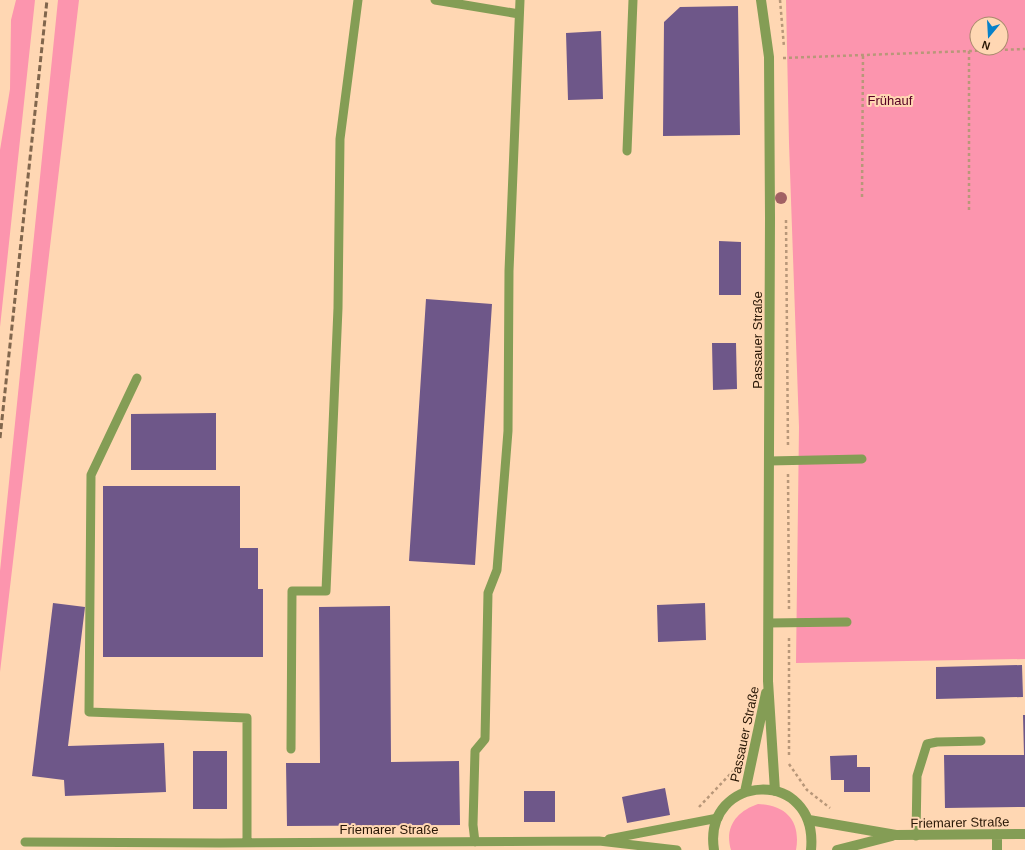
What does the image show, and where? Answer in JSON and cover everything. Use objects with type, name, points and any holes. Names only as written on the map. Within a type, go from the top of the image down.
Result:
[{"type":"street","name":"Passauer Straße","points":[[761,0],[769,57],[770,218],[768,681],[775,791]]},
{"type":"street","name":"Passauer Straße","points":[[745,792],[768,681]]},
{"type":"street","points":[[714,850],[712,839],[721,810],[732,800],[745,792],[760,789],[775,791],[789,797],[801,807],[809,820],[812,836],[811,850]]},
{"type":"street","name":"Friemarer Straße","points":[[809,820],[896,835],[1025,834]]},
{"type":"street","points":[[997,834],[997,850]]},
{"type":"street","name":"Friemarer Straße","points":[[837,850],[896,835]]},
{"type":"lane","points":[[291,749],[292,591],[326,591],[338,308],[340,139],[358,0]]},
{"type":"lane","points":[[434,0],[520,14]]},
{"type":"lane","points":[[475,842],[475,751],[485,738],[488,593],[498,570],[508,431],[509,271],[520,0]]},
{"type":"lane","points":[[627,151],[633,0]]},
{"type":"lane","points":[[136,378],[91,475],[89,712],[247,718],[248,843]]},
{"type":"lane","points":[[769,461],[862,459]]},
{"type":"lane","points":[[769,623],[847,622]]},
{"type":"lane","points":[[916,836],[917,776],[927,744],[937,742],[981,741]]},
{"type":"lane","points":[[599,841],[718,818]]},
{"type":"lane","points":[[599,841],[677,850]]},
{"type":"lane","name":"Friemarer Straße","points":[[25,842],[45,846],[219,847],[248,843],[599,841]]},
{"type":"path","points":[[1009,50],[1025,49]]},
{"type":"path","points":[[769,57],[784,58],[969,51]]},
{"type":"path","points":[[862,197],[863,55]]},
{"type":"path","points":[[969,56],[969,212]]},
{"type":"green space","points":[[16,0],[35,0],[0,327],[0,150],[10,89],[11,20]]},
{"type":"green space","points":[[58,0],[79,0],[0,672],[0,571]]},
{"type":"green space","name":"Frühauf","points":[[786,0],[1025,0],[1025,659],[796,663],[799,427],[789,143]]},
{"type":"green space","points":[[758,804],[777,808],[790,817],[794,823],[796,831],[796,850],[731,850],[729,834],[734,821],[744,811]]},
{"type":"building","points":[[738,6],[740,135],[663,136],[664,22],[680,7]]},
{"type":"building","points":[[601,31],[603,99],[568,100],[566,33]]},
{"type":"building","points":[[719,241],[741,242],[741,295],[719,295]]},
{"type":"building","points":[[426,299],[492,304],[475,565],[409,561]]},
{"type":"building","points":[[712,343],[736,343],[737,389],[713,390]]},
{"type":"building","points":[[216,413],[216,470],[131,470],[131,414]]},
{"type":"building","points":[[103,486],[240,486],[240,548],[258,548],[258,589],[263,589],[263,657],[103,657]]},
{"type":"building","points":[[53,603],[85,607],[68,746],[164,743],[166,792],[65,796],[64,780],[32,776]]},
{"type":"building","points":[[705,603],[706,640],[658,642],[657,605]]},
{"type":"building","points":[[390,606],[391,762],[459,761],[460,825],[287,826],[286,763],[320,763],[319,607]]},
{"type":"building","points":[[1022,665],[1023,697],[936,699],[936,667]]},
{"type":"building","points":[[1023,715],[1025,715],[1025,807],[945,808],[944,755],[1024,755]]},
{"type":"building","points":[[193,751],[227,751],[227,809],[193,809]]},
{"type":"building","points":[[857,755],[857,767],[870,767],[870,792],[844,792],[844,780],[831,780],[830,756]]},
{"type":"building","points":[[665,788],[670,815],[627,823],[622,797]]},
{"type":"building","points":[[524,791],[555,791],[555,822],[524,822]]},
{"type":"railway","points":[[0,438],[47,0]]}]
